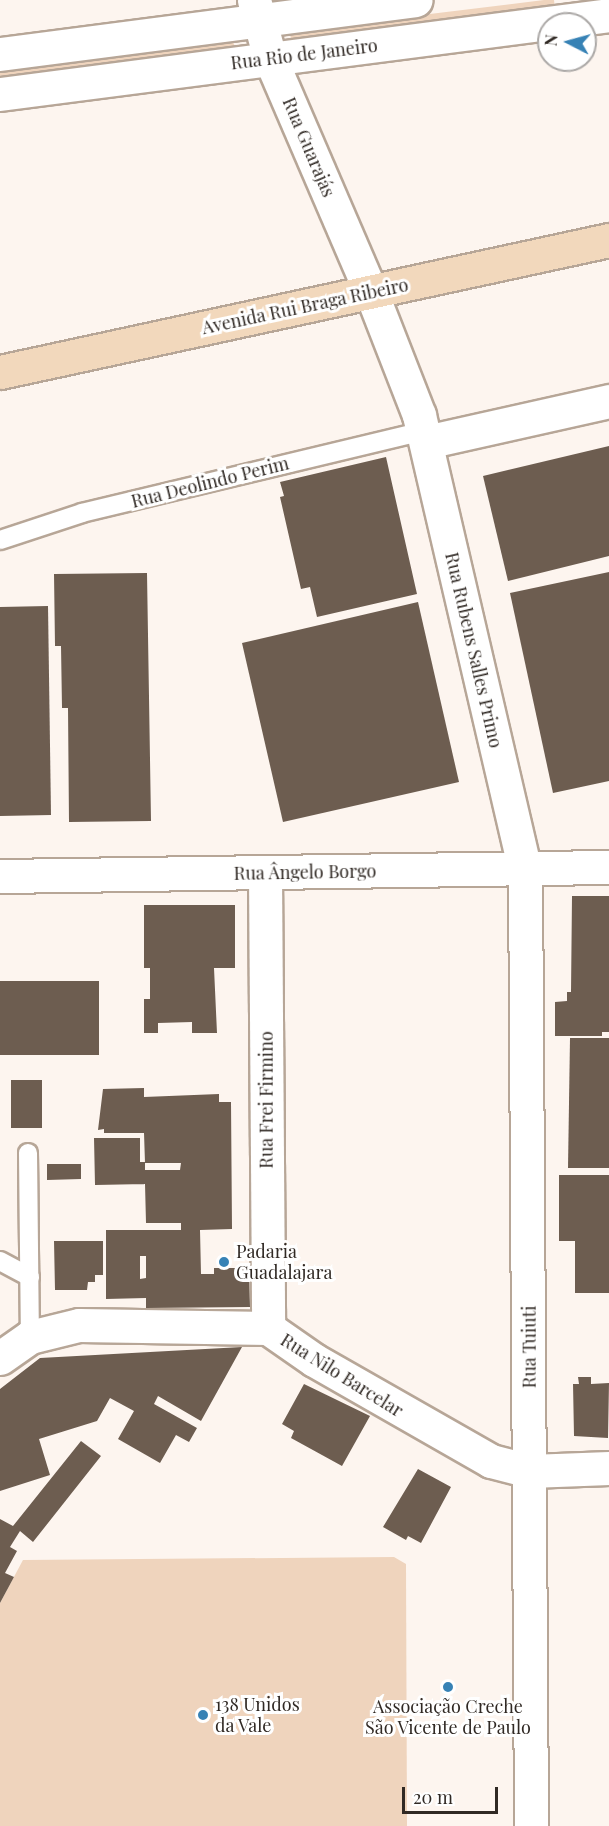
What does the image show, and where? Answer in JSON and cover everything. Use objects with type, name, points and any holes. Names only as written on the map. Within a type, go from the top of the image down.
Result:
[{"type":"main road","name":"Avenida Rui Braga Ribeiro","points":[[0,372],[609,240]]},
{"type":"street","points":[[0,54],[257,10],[416,0]]},
{"type":"street","name":"Rua Guarajás","points":[[257,10],[270,58],[371,292],[424,436]]},
{"type":"street","name":"Rua Rio de Janeiro","points":[[0,94],[605,10]]},
{"type":"street","name":"Rua Deolindo Perim","points":[[424,436],[609,401]]},
{"type":"street","name":"Rua Rubens Salles Primo","points":[[424,436],[525,868]]},
{"type":"street","name":"Rua Ângelo Borgo","points":[[0,876],[609,867]]},
{"type":"street","name":"Rua Tuiuti","points":[[525,868],[531,1826]]},
{"type":"street","name":"Rua Frei Firmino","points":[[266,872],[268,1328]]},
{"type":"street","name":"Rua Nilo Barcelar","points":[[0,1358],[30,1337],[79,1325],[268,1328],[444,1437],[491,1461],[530,1471],[609,1468]]},
{"type":"lane","name":"Rua Deolindo Perim","points":[[0,540],[82,513],[424,436]]},
{"type":"lane","points":[[28,1153],[30,1337]]},
{"type":"lane","points":[[0,1261],[30,1277]]},
{"type":"shaded area","points":[[554,0],[555,9],[291,41],[290,31]]},
{"type":"shaded area","points":[[232,40],[236,49],[0,80],[0,70]]},
{"type":"shaded area","name":"138 Unidos da Vale","points":[[394,1557],[406,1564],[407,1826],[0,1826],[0,1603],[23,1560]]},
{"type":"building","points":[[609,446],[609,556],[508,581],[483,476]]},
{"type":"building","points":[[386,457],[417,594],[317,617],[310,587],[301,589],[280,497],[284,496],[280,482]]},
{"type":"building","points":[[609,572],[609,781],[553,793],[510,593]]},
{"type":"building","points":[[147,573],[151,821],[69,822],[68,708],[62,708],[61,646],[55,646],[54,574]]},
{"type":"building","points":[[418,602],[459,782],[283,822],[242,643]]},
{"type":"building","points":[[48,606],[51,815],[0,816],[0,607]]},
{"type":"building","points":[[572,896],[609,896],[609,1032],[602,1032],[602,1036],[555,1036],[555,1002],[567,1001],[567,992],[571,992]]},
{"type":"building","points":[[144,905],[235,905],[235,968],[214,968],[217,1033],[192,1033],[192,1022],[158,1023],[158,1033],[144,1033],[144,999],[150,999],[150,968],[144,968]]},
{"type":"building","points":[[0,981],[99,981],[99,1055],[0,1055]]},
{"type":"building","points":[[570,1038],[609,1038],[609,1168],[568,1168]]},
{"type":"building","points":[[11,1080],[42,1080],[42,1128],[11,1128]]},
{"type":"building","points":[[144,1088],[144,1097],[219,1094],[219,1102],[231,1102],[232,1229],[200,1230],[201,1274],[214,1274],[214,1268],[249,1268],[250,1307],[146,1308],[146,1298],[106,1299],[106,1230],[181,1230],[181,1223],[146,1223],[145,1184],[95,1185],[94,1138],[140,1138],[140,1162],[145,1162],[144,1133],[104,1133],[104,1129],[98,1130],[103,1089]],"holes":[[[145,1163],[181,1163],[180,1170],[145,1170]],[[140,1256],[146,1256],[146,1278],[140,1279]]]},
{"type":"building","points":[[47,1164],[81,1164],[81,1179],[47,1180]]},
{"type":"building","points":[[559,1175],[609,1175],[609,1293],[575,1293],[575,1241],[559,1241]]},
{"type":"building","points":[[54,1241],[103,1241],[103,1275],[95,1275],[95,1282],[88,1282],[87,1290],[55,1290]]},
{"type":"building","points":[[242,1347],[201,1421],[158,1396],[154,1404],[197,1428],[189,1442],[176,1435],[160,1463],[118,1439],[134,1411],[110,1398],[97,1421],[39,1439],[50,1475],[0,1491],[0,1389],[40,1358]]},
{"type":"building","points":[[578,1377],[591,1377],[591,1384],[609,1383],[608,1438],[574,1436],[573,1384],[579,1384]]},
{"type":"building","points":[[304,1384],[370,1416],[342,1466],[291,1438],[294,1431],[282,1424]]},
{"type":"building","points":[[81,1441],[101,1456],[33,1542],[20,1531],[10,1547],[17,1551],[5,1573],[14,1577],[0,1603],[0,1519],[13,1526]]},
{"type":"building","points":[[418,1469],[451,1487],[421,1543],[408,1536],[406,1540],[383,1527]]},
{"type":"place","name":"Padaria Guadalajara","points":[[224,1262]]},
{"type":"place","name":"Associação Creche São Vicente de Paulo","points":[[448,1687]]},
{"type":"place","name":"138 Unidos da Vale","points":[[203,1715]]}]
